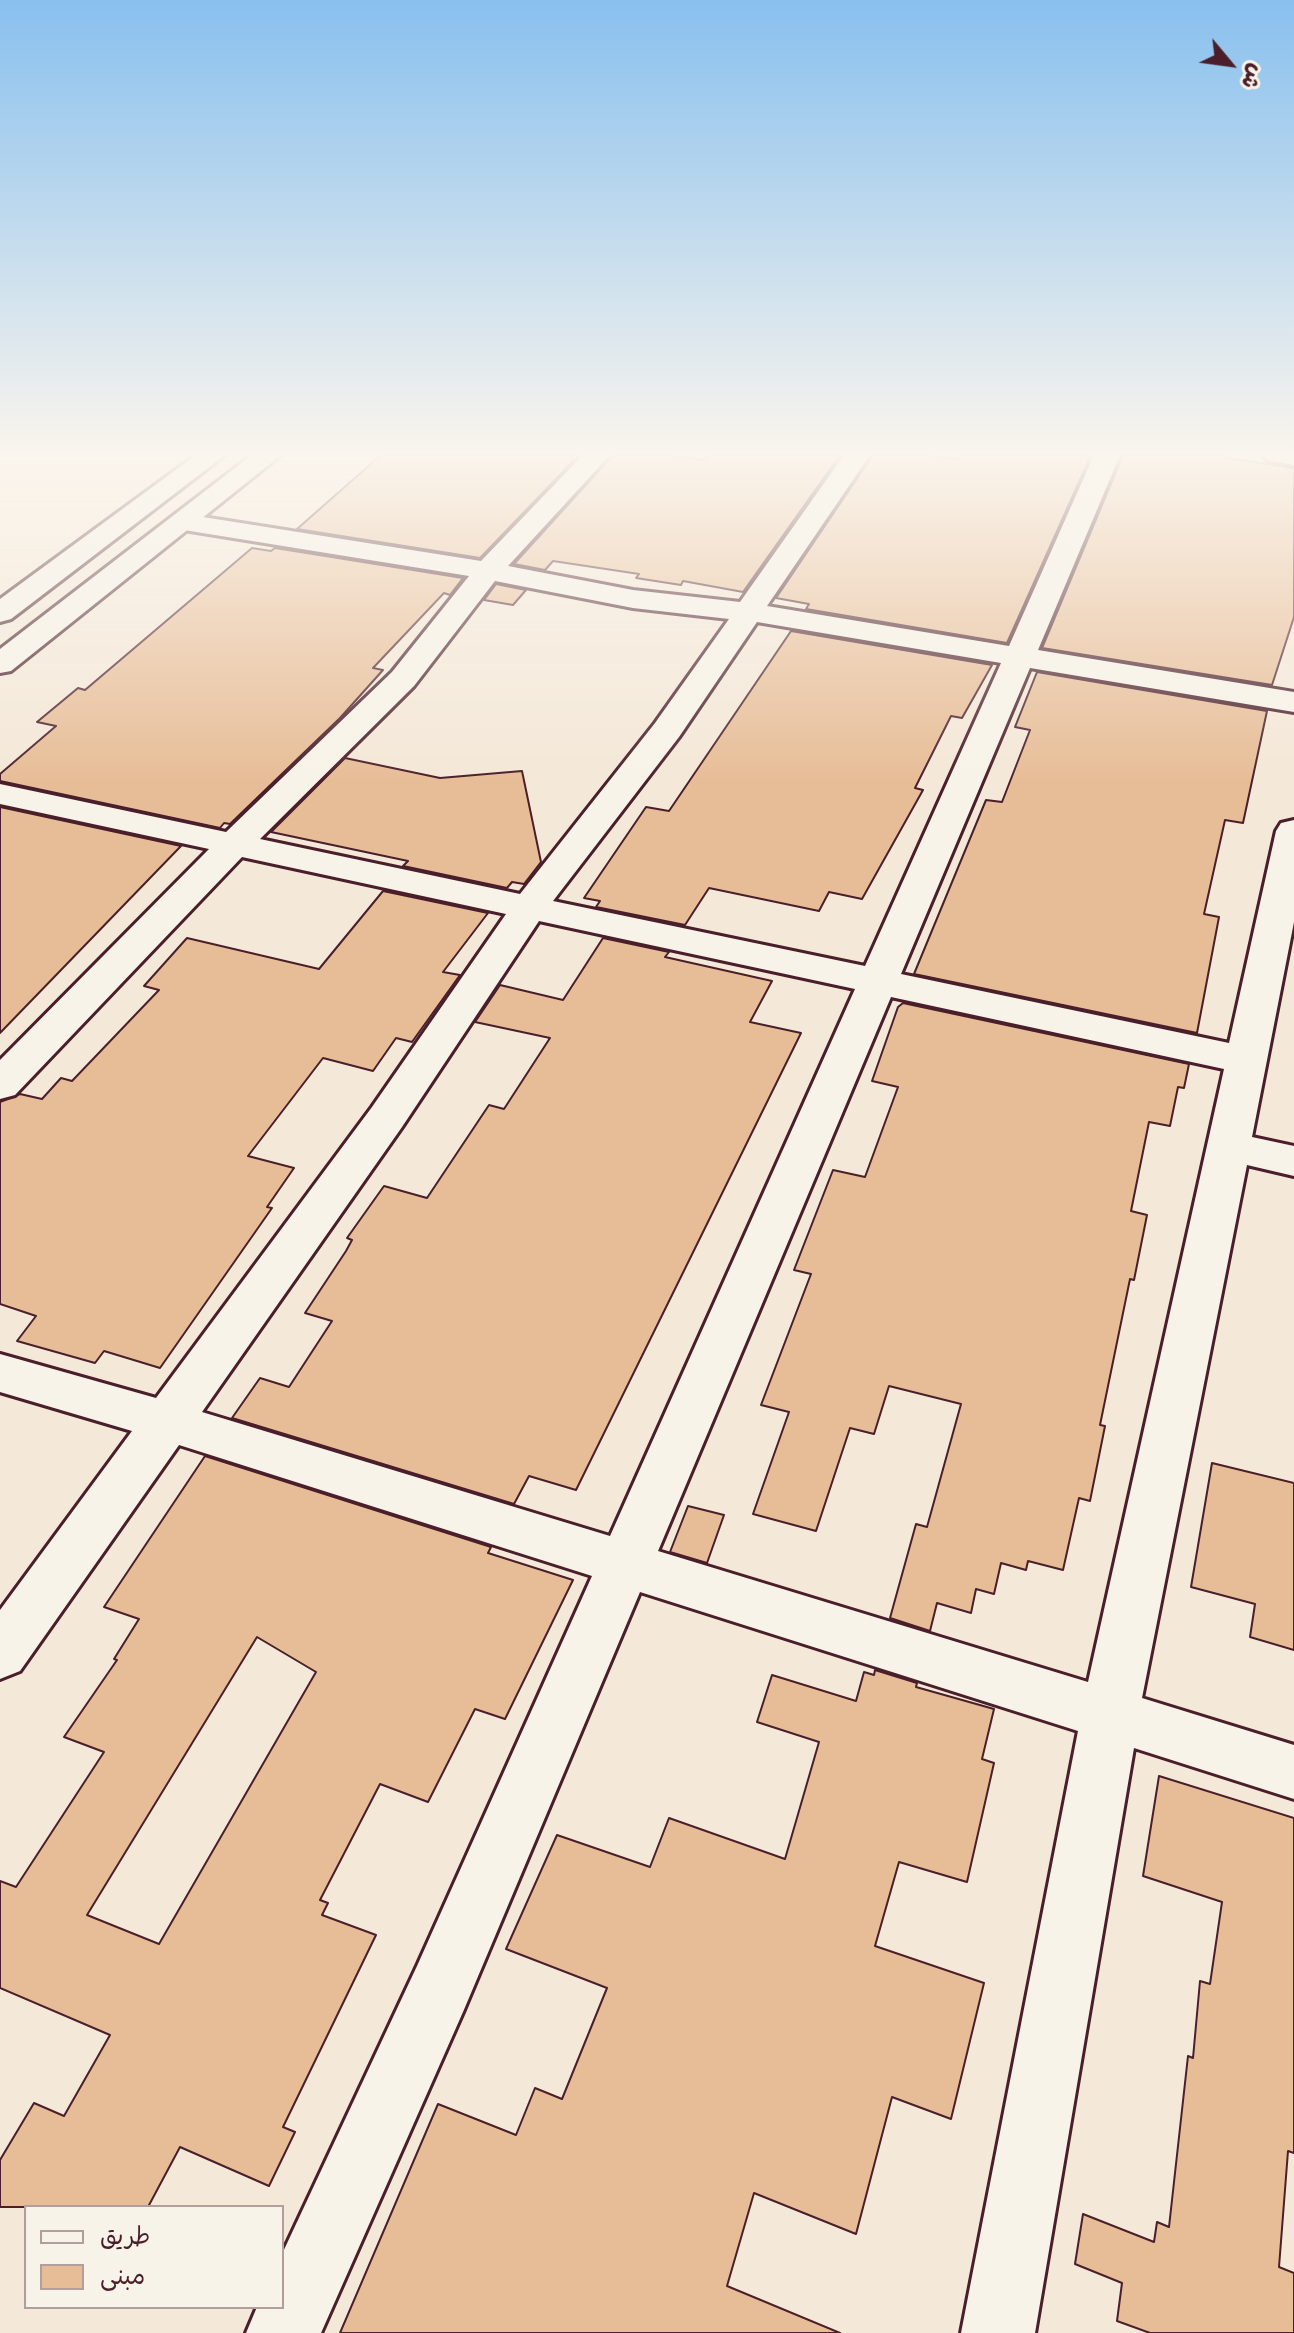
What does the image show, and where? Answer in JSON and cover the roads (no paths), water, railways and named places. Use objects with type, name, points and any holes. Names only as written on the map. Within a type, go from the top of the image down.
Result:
[{"type":"street","points":[[0,613],[66,564]]},
{"type":"street","points":[[0,664],[130,564]]},
{"type":"street","points":[[444,564],[633,599],[749,612],[1294,702]]},
{"type":"street","points":[[0,1085],[235,843],[403,679],[495,564]]},
{"type":"street","points":[[0,1654],[387,1117],[529,907],[667,730],[782,564]]},
{"type":"street","points":[[283,2333],[440,1989],[622,1563],[1059,564]]},
{"type":"street","points":[[0,794],[1245,1060]]},
{"type":"street","points":[[998,2333],[1110,1716],[1294,831]]},
{"type":"street","points":[[1227,1146],[1294,1161]]},
{"type":"street","points":[[0,1373],[166,1421],[1294,1772]]}]
